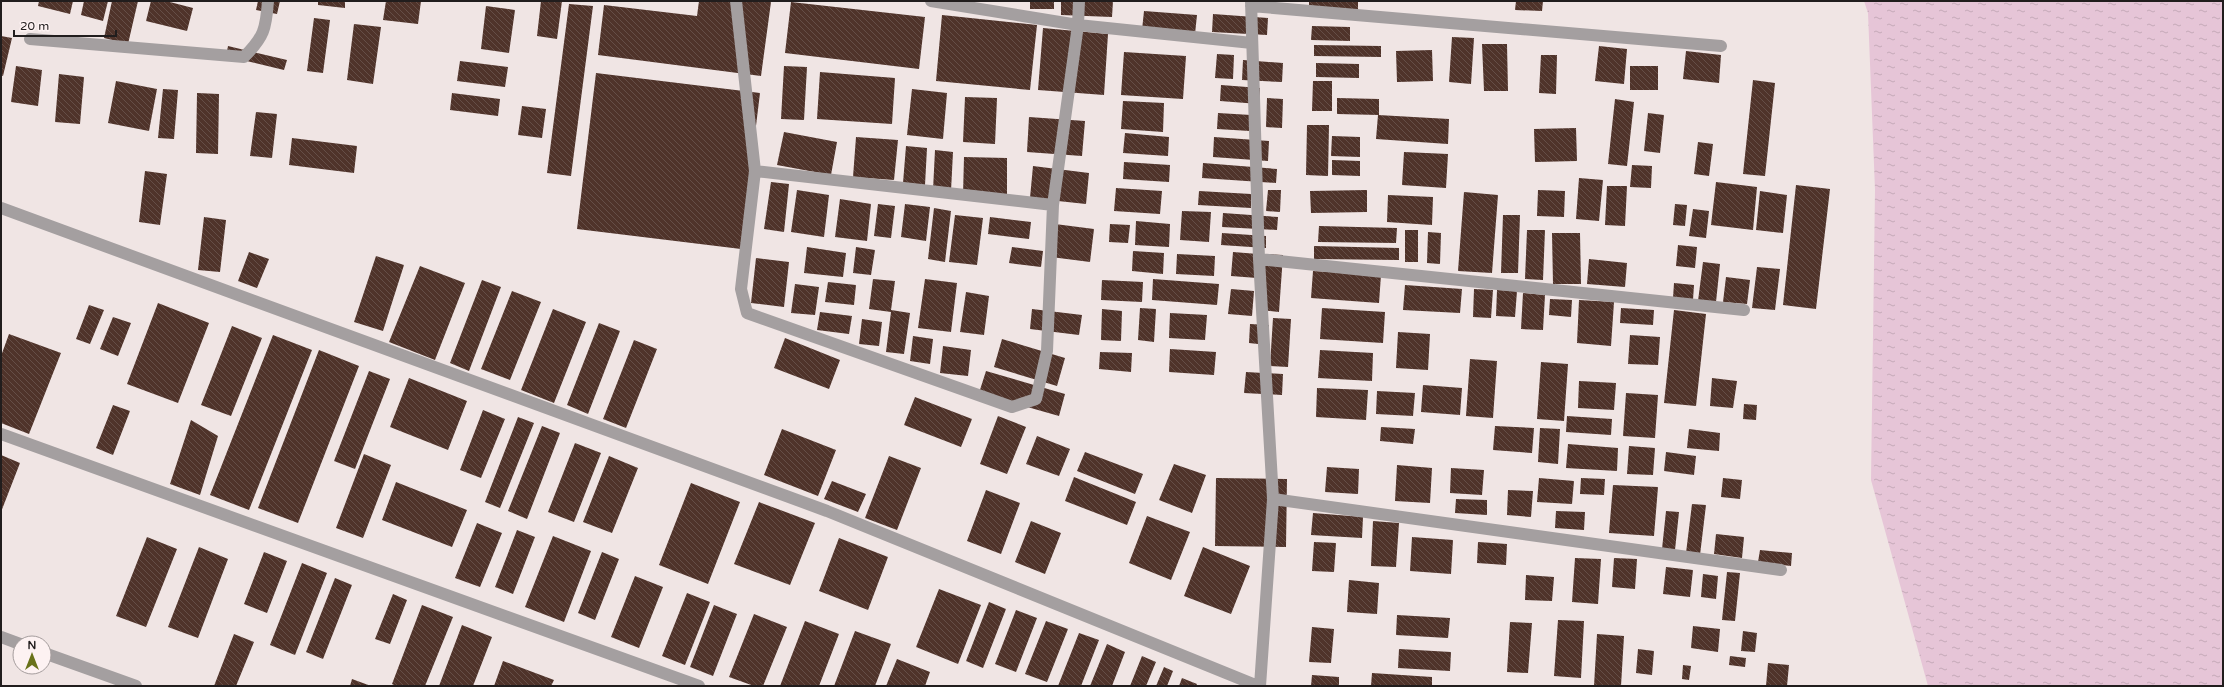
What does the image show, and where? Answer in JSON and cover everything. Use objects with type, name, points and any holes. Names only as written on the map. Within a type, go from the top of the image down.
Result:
[{"type":"street","points":[[30,39],[244,57],[256,46],[266,27],[268,1]]},
{"type":"street","points":[[736,1],[755,171],[741,289],[747,313],[1012,407],[1036,399],[1047,351],[1053,205],[1078,25],[1079,1]]},
{"type":"street","points":[[931,1],[1078,25],[1252,43]]},
{"type":"street","points":[[1,208],[827,511],[1259,686],[1273,499],[1259,259],[1251,4],[1721,46]]},
{"type":"street","points":[[755,171],[1053,205]]},
{"type":"street","points":[[1259,259],[1744,310]]},
{"type":"street","points":[[1,434],[699,686]]},
{"type":"street","points":[[1273,499],[1782,570]]},
{"type":"street","points":[[1,637],[12,641]]},
{"type":"street","points":[[52,655],[136,686]]},
{"type":"water","points":[[1864,1],[2223,1],[2223,686],[1928,686],[1871,480],[1875,190],[1868,13]]},
{"type":"building","points":[[39,1],[73,1],[70,14],[38,6]]},
{"type":"building","points":[[84,1],[108,1],[103,21],[81,15]]},
{"type":"building","points":[[112,1],[138,1],[128,44],[104,38]]},
{"type":"building","points":[[151,1],[166,1],[193,8],[187,31],[146,21]]},
{"type":"building","points":[[258,1],[280,1],[277,14],[256,10]]},
{"type":"building","points":[[318,1],[345,1],[345,8],[318,5]]},
{"type":"building","points":[[386,1],[421,1],[418,24],[383,20]]},
{"type":"building","points":[[541,1],[562,1],[557,39],[537,36]]},
{"type":"building","points":[[699,1],[771,2],[761,76],[598,55],[604,5],[697,16]]},
{"type":"building","points":[[1030,1],[1054,1],[1054,9],[1030,9]]},
{"type":"building","points":[[1061,1],[1113,1],[1112,17],[1061,15]]},
{"type":"building","points":[[1309,1],[1358,1],[1358,11],[1309,10]]},
{"type":"building","points":[[1516,1],[1543,1],[1542,11],[1515,10]]},
{"type":"building","points":[[791,2],[925,17],[919,69],[785,53]]},
{"type":"building","points":[[569,4],[593,6],[571,176],[547,173]]},
{"type":"building","points":[[486,6],[515,10],[509,53],[481,49]]},
{"type":"building","points":[[1144,11],[1197,15],[1195,34],[1142,30]]},
{"type":"building","points":[[1213,14],[1268,18],[1267,35],[1212,32]]},
{"type":"building","points":[[942,15],[1037,25],[1030,90],[936,81]]},
{"type":"building","points":[[314,18],[330,20],[323,73],[307,71]]},
{"type":"building","points":[[354,24],[381,27],[373,84],[347,80]]},
{"type":"building","points":[[1312,26],[1350,27],[1350,41],[1311,40]]},
{"type":"building","points":[[1043,28],[1108,34],[1104,95],[1038,90]]},
{"type":"building","points":[[1,36],[12,38],[3,76],[1,75]]},
{"type":"building","points":[[1452,37],[1474,38],[1471,84],[1449,82]]},
{"type":"building","points":[[1482,44],[1507,44],[1508,91],[1484,91]]},
{"type":"building","points":[[1314,45],[1381,46],[1381,57],[1314,56]]},
{"type":"building","points":[[228,46],[287,60],[284,70],[226,56]]},
{"type":"building","points":[[1599,46],[1627,49],[1624,84],[1595,81]]},
{"type":"building","points":[[1432,50],[1433,81],[1397,82],[1396,51]]},
{"type":"building","points":[[1686,51],[1721,55],[1719,83],[1683,79]]},
{"type":"building","points":[[1124,52],[1186,56],[1183,99],[1121,95]]},
{"type":"building","points":[[1217,54],[1234,55],[1233,79],[1215,78]]},
{"type":"building","points":[[1541,55],[1557,55],[1556,94],[1539,93]]},
{"type":"building","points":[[1243,60],[1283,63],[1282,82],[1242,80]]},
{"type":"building","points":[[460,61],[508,67],[505,87],[457,81]]},
{"type":"building","points":[[1316,63],[1359,64],[1359,78],[1316,77]]},
{"type":"building","points":[[16,66],[42,70],[38,106],[11,102]]},
{"type":"building","points":[[784,66],[807,67],[804,120],[781,119]]},
{"type":"building","points":[[1630,66],[1658,66],[1658,90],[1630,90]]},
{"type":"building","points":[[820,72],[895,78],[892,124],[817,119]]},
{"type":"building","points":[[596,73],[760,93],[741,249],[577,229]]},
{"type":"building","points":[[59,74],[84,77],[80,124],[55,122]]},
{"type":"building","points":[[1753,80],[1775,83],[1765,176],[1743,174]]},
{"type":"building","points":[[116,81],[157,89],[149,131],[108,123]]},
{"type":"building","points":[[1313,81],[1332,81],[1332,111],[1312,111]]},
{"type":"building","points":[[1221,85],[1260,88],[1259,104],[1220,101]]},
{"type":"building","points":[[163,89],[178,90],[174,139],[158,138]]},
{"type":"building","points":[[912,89],[947,93],[943,139],[907,135]]},
{"type":"building","points":[[197,93],[219,94],[218,154],[196,153]]},
{"type":"building","points":[[452,93],[500,99],[498,116],[450,110]]},
{"type":"building","points":[[965,97],[997,98],[995,144],[963,142]]},
{"type":"building","points":[[1267,98],[1283,99],[1282,128],[1266,127]]},
{"type":"building","points":[[1337,98],[1379,99],[1379,115],[1337,114]]},
{"type":"building","points":[[1615,99],[1634,102],[1627,166],[1608,164]]},
{"type":"building","points":[[1123,101],[1164,103],[1163,132],[1121,129]]},
{"type":"building","points":[[522,106],[546,109],[542,138],[518,135]]},
{"type":"building","points":[[256,112],[277,114],[272,158],[250,156]]},
{"type":"building","points":[[1218,113],[1251,115],[1250,131],[1217,129]]},
{"type":"building","points":[[1648,113],[1664,115],[1660,153],[1644,151]]},
{"type":"building","points":[[1378,115],[1449,119],[1448,144],[1376,139]]},
{"type":"building","points":[[1029,117],[1085,121],[1082,156],[1027,152]]},
{"type":"building","points":[[1307,125],[1329,125],[1328,176],[1306,175]]},
{"type":"building","points":[[1576,128],[1577,161],[1535,162],[1534,129]]},
{"type":"building","points":[[784,132],[837,142],[831,175],[777,165]]},
{"type":"building","points":[[1125,133],[1169,137],[1168,156],[1123,153]]},
{"type":"building","points":[[1332,136],[1360,137],[1360,157],[1331,156]]},
{"type":"building","points":[[856,137],[898,140],[894,180],[853,177]]},
{"type":"building","points":[[1214,137],[1269,141],[1268,161],[1213,157]]},
{"type":"building","points":[[292,138],[357,146],[354,173],[289,165]]},
{"type":"building","points":[[1698,142],[1713,144],[1709,176],[1694,174]]},
{"type":"building","points":[[906,146],[927,148],[925,185],[903,183]]},
{"type":"building","points":[[935,150],[953,152],[951,191],[933,190]]},
{"type":"building","points":[[1404,152],[1448,154],[1446,188],[1402,185]]},
{"type":"building","points":[[964,157],[1007,158],[1007,195],[963,195]]},
{"type":"building","points":[[1332,160],[1360,161],[1360,176],[1332,175]]},
{"type":"building","points":[[1124,162],[1170,165],[1169,182],[1123,179]]},
{"type":"building","points":[[1203,163],[1277,169],[1276,183],[1202,178]]},
{"type":"building","points":[[1632,165],[1652,166],[1651,188],[1630,187]]},
{"type":"building","points":[[1033,166],[1089,173],[1086,204],[1030,198]]},
{"type":"building","points":[[145,171],[167,174],[160,225],[139,222]]},
{"type":"building","points":[[1579,178],[1603,180],[1599,221],[1576,219]]},
{"type":"building","points":[[771,182],[789,184],[784,232],[764,229]]},
{"type":"building","points":[[1716,182],[1757,187],[1753,230],[1711,225]]},
{"type":"building","points":[[1796,185],[1830,189],[1816,309],[1783,305]]},
{"type":"building","points":[[1607,186],[1627,186],[1625,226],[1605,225]]},
{"type":"building","points":[[1116,188],[1162,191],[1160,214],[1114,211]]},
{"type":"building","points":[[797,190],[829,195],[824,237],[791,232]]},
{"type":"building","points":[[1268,190],[1281,190],[1280,212],[1266,211]]},
{"type":"building","points":[[1367,190],[1367,212],[1311,213],[1310,191]]},
{"type":"building","points":[[1538,190],[1565,191],[1564,217],[1537,216]]},
{"type":"building","points":[[1199,191],[1251,194],[1251,208],[1198,205]]},
{"type":"building","points":[[1760,191],[1787,195],[1783,233],[1756,230]]},
{"type":"building","points":[[1464,192],[1498,195],[1492,273],[1458,271]]},
{"type":"building","points":[[1388,195],[1433,197],[1432,225],[1387,222]]},
{"type":"building","points":[[840,199],[871,204],[867,241],[835,237]]},
{"type":"building","points":[[878,204],[895,206],[891,238],[874,236]]},
{"type":"building","points":[[905,204],[930,207],[926,241],[901,237]]},
{"type":"building","points":[[1675,204],[1687,205],[1685,226],[1673,225]]},
{"type":"building","points":[[934,208],[951,211],[945,262],[928,259]]},
{"type":"building","points":[[1693,209],[1709,211],[1706,238],[1689,236]]},
{"type":"building","points":[[1182,211],[1211,212],[1209,242],[1180,240]]},
{"type":"building","points":[[1223,213],[1278,217],[1277,230],[1222,227]]},
{"type":"building","points":[[955,215],[983,218],[977,265],[949,262]]},
{"type":"building","points":[[1503,215],[1520,215],[1518,273],[1501,273]]},
{"type":"building","points":[[204,217],[226,220],[220,272],[198,270]]},
{"type":"building","points":[[990,217],[1031,222],[1029,239],[988,234]]},
{"type":"building","points":[[1136,221],[1170,224],[1169,247],[1135,245]]},
{"type":"building","points":[[1055,224],[1094,229],[1090,262],[1051,257]]},
{"type":"building","points":[[1110,224],[1130,225],[1128,243],[1109,242]]},
{"type":"building","points":[[1319,226],[1397,228],[1396,243],[1318,242]]},
{"type":"building","points":[[1405,230],[1418,230],[1418,262],[1405,262]]},
{"type":"building","points":[[1527,230],[1545,230],[1543,280],[1525,279]]},
{"type":"building","points":[[1428,232],[1441,233],[1440,264],[1427,263]]},
{"type":"building","points":[[1222,233],[1266,236],[1266,248],[1221,245]]},
{"type":"building","points":[[1552,233],[1580,233],[1581,284],[1553,284]]},
{"type":"building","points":[[1678,245],[1697,247],[1695,268],[1676,266]]},
{"type":"building","points":[[1314,246],[1399,248],[1399,260],[1314,259]]},
{"type":"building","points":[[807,247],[846,253],[843,277],[804,273]]},
{"type":"building","points":[[856,247],[875,250],[871,275],[853,273]]},
{"type":"building","points":[[1012,247],[1043,251],[1041,267],[1009,263]]},
{"type":"building","points":[[1133,251],[1164,253],[1163,274],[1132,271]]},
{"type":"building","points":[[249,252],[269,259],[257,288],[238,281]]},
{"type":"building","points":[[1233,252],[1258,254],[1257,278],[1231,276]]},
{"type":"building","points":[[1177,254],[1215,256],[1214,276],[1176,274]]},
{"type":"building","points":[[1265,254],[1283,255],[1279,312],[1261,310]]},
{"type":"building","points":[[376,256],[404,265],[383,331],[354,322]]},
{"type":"building","points":[[756,258],[789,262],[784,307],[751,303]]},
{"type":"building","points":[[1589,259],[1627,263],[1625,287],[1587,284]]},
{"type":"building","points":[[1703,262],[1720,264],[1716,302],[1698,301]]},
{"type":"building","points":[[420,266],[465,283],[435,360],[389,342]]},
{"type":"building","points":[[1757,267],[1780,269],[1775,310],[1752,308]]},
{"type":"building","points":[[1313,271],[1381,275],[1379,303],[1311,298]]},
{"type":"building","points":[[1726,277],[1750,280],[1747,304],[1723,302]]},
{"type":"building","points":[[873,279],[895,281],[891,310],[910,313],[904,354],[886,352],[891,312],[869,309]]},
{"type":"building","points":[[925,279],[957,283],[951,332],[918,328]]},
{"type":"building","points":[[1153,279],[1219,284],[1217,305],[1152,300]]},
{"type":"building","points":[[482,280],[501,287],[469,371],[450,363]]},
{"type":"building","points":[[1102,280],[1143,282],[1142,302],[1101,300]]},
{"type":"building","points":[[828,282],[856,285],[854,305],[825,302]]},
{"type":"building","points":[[1674,283],[1694,285],[1693,300],[1673,298]]},
{"type":"building","points":[[795,284],[819,287],[815,315],[791,313]]},
{"type":"building","points":[[1405,285],[1462,289],[1460,313],[1403,310]]},
{"type":"building","points":[[1231,289],[1254,291],[1252,316],[1228,314]]},
{"type":"building","points":[[1474,289],[1493,290],[1491,318],[1473,317]]},
{"type":"building","points":[[1497,290],[1517,291],[1515,317],[1496,316]]},
{"type":"building","points":[[512,291],[541,302],[510,380],[481,369]]},
{"type":"building","points":[[966,292],[989,296],[984,335],[960,332]]},
{"type":"building","points":[[1523,293],[1545,295],[1543,330],[1521,329]]},
{"type":"building","points":[[1550,299],[1572,300],[1571,317],[1549,315]]},
{"type":"building","points":[[1579,300],[1614,302],[1611,346],[1577,343]]},
{"type":"building","points":[[158,303],[209,323],[178,403],[127,384]]},
{"type":"building","points":[[89,305],[104,310],[90,344],[76,339]]},
{"type":"building","points":[[1140,308],[1156,309],[1154,342],[1138,340]]},
{"type":"building","points":[[1322,308],[1385,312],[1383,343],[1320,339]]},
{"type":"building","points":[[1621,308],[1654,310],[1653,325],[1620,323]]},
{"type":"building","points":[[553,309],[586,322],[554,403],[521,390]]},
{"type":"building","points":[[1032,309],[1082,315],[1079,335],[1030,329]]},
{"type":"building","points":[[1102,309],[1122,311],[1121,341],[1101,340]]},
{"type":"building","points":[[1674,310],[1706,314],[1696,406],[1664,403]]},
{"type":"building","points":[[820,312],[852,316],[849,334],[817,330]]},
{"type":"building","points":[[1170,313],[1207,315],[1205,340],[1169,338]]},
{"type":"building","points":[[113,317],[131,323],[118,356],[100,349]]},
{"type":"building","points":[[1273,318],[1291,319],[1288,367],[1270,366]]},
{"type":"building","points":[[862,319],[882,322],[879,346],[859,344]]},
{"type":"building","points":[[599,323],[620,331],[588,414],[567,405]]},
{"type":"building","points":[[1250,324],[1269,325],[1267,345],[1249,343]]},
{"type":"building","points":[[232,326],[262,338],[231,416],[201,405]]},
{"type":"building","points":[[1398,332],[1430,334],[1428,370],[1396,368]]},
{"type":"building","points":[[9,334],[61,353],[29,434],[1,423],[1,356]]},
{"type":"building","points":[[273,335],[312,350],[249,510],[210,495]]},
{"type":"building","points":[[1630,335],[1660,337],[1658,365],[1628,364]]},
{"type":"building","points":[[913,336],[933,339],[930,364],[910,361]]},
{"type":"building","points":[[785,338],[840,360],[829,389],[774,368]]},
{"type":"building","points":[[1002,339],[1065,358],[1057,386],[994,367]]},
{"type":"building","points":[[634,340],[657,349],[626,428],[603,419]]},
{"type":"building","points":[[943,346],[971,350],[968,376],[940,373]]},
{"type":"building","points":[[1170,349],[1216,352],[1214,375],[1169,372]]},
{"type":"building","points":[[319,350],[359,366],[298,523],[258,508]]},
{"type":"building","points":[[1320,350],[1373,353],[1372,381],[1318,378]]},
{"type":"building","points":[[1100,352],[1132,353],[1131,372],[1099,369]]},
{"type":"building","points":[[1470,359],[1497,361],[1493,418],[1466,416]]},
{"type":"building","points":[[1541,362],[1568,364],[1564,421],[1537,419]]},
{"type":"building","points":[[369,371],[390,379],[355,469],[334,461]]},
{"type":"building","points":[[986,371],[1065,394],[1059,416],[979,393]]},
{"type":"building","points":[[1246,372],[1283,374],[1282,395],[1244,393]]},
{"type":"building","points":[[409,378],[467,401],[448,450],[390,427]]},
{"type":"building","points":[[1712,378],[1737,381],[1733,408],[1710,406]]},
{"type":"building","points":[[1579,381],[1616,383],[1614,410],[1578,408]]},
{"type":"building","points":[[1423,385],[1462,388],[1460,415],[1421,412]]},
{"type":"building","points":[[1317,388],[1368,390],[1366,420],[1316,417]]},
{"type":"building","points":[[1377,391],[1415,393],[1413,416],[1376,414]]},
{"type":"building","points":[[1626,393],[1658,395],[1655,438],[1623,436]]},
{"type":"building","points":[[915,397],[972,419],[961,447],[904,425]]},
{"type":"building","points":[[1744,404],[1757,405],[1756,420],[1743,419]]},
{"type":"building","points":[[113,405],[130,411],[113,455],[96,448]]},
{"type":"building","points":[[483,410],[505,419],[481,478],[460,470]]},
{"type":"building","points":[[998,416],[1026,427],[1007,474],[980,464]]},
{"type":"building","points":[[1567,416],[1612,419],[1611,435],[1566,432]]},
{"type":"building","points":[[518,417],[534,423],[500,508],[485,502]]},
{"type":"building","points":[[191,420],[218,436],[200,495],[170,484]]},
{"type":"building","points":[[542,426],[560,433],[527,519],[508,511]]},
{"type":"building","points":[[1495,426],[1534,428],[1532,453],[1493,450]]},
{"type":"building","points":[[1381,427],[1415,429],[1413,444],[1380,441]]},
{"type":"building","points":[[1540,428],[1560,429],[1558,464],[1538,462]]},
{"type":"building","points":[[782,429],[836,450],[818,496],[764,475]]},
{"type":"building","points":[[1689,429],[1720,433],[1719,451],[1687,448]]},
{"type":"building","points":[[1037,436],[1070,449],[1059,476],[1026,464]]},
{"type":"building","points":[[575,443],[601,453],[574,522],[548,512]]},
{"type":"building","points":[[1568,444],[1618,448],[1617,471],[1566,468]]},
{"type":"building","points":[[1629,446],[1655,448],[1653,475],[1627,474]]},
{"type":"building","points":[[1085,452],[1143,474],[1135,494],[1077,471]]},
{"type":"building","points":[[1666,452],[1696,456],[1694,475],[1664,471]]},
{"type":"building","points":[[364,454],[391,465],[363,538],[336,528]]},
{"type":"building","points":[[1,455],[20,463],[1,512]]},
{"type":"building","points":[[609,456],[638,468],[612,533],[583,522]]},
{"type":"building","points":[[889,456],[921,468],[897,530],[865,518]]},
{"type":"building","points":[[1174,464],[1206,475],[1192,513],[1159,500]]},
{"type":"building","points":[[1397,465],[1432,468],[1430,503],[1395,501]]},
{"type":"building","points":[[1327,467],[1359,469],[1358,494],[1325,492]]},
{"type":"building","points":[[1451,468],[1484,470],[1482,495],[1450,493]]},
{"type":"building","points":[[1074,477],[1136,502],[1127,525],[1065,501]]},
{"type":"building","points":[[1216,478],[1287,479],[1286,547],[1215,546]]},
{"type":"building","points":[[1539,478],[1574,481],[1572,504],[1537,502]]},
{"type":"building","points":[[1581,478],[1605,479],[1604,495],[1580,494]]},
{"type":"building","points":[[1723,478],[1742,480],[1740,499],[1721,497]]},
{"type":"building","points":[[832,481],[866,494],[858,512],[824,499]]},
{"type":"building","points":[[396,482],[467,510],[452,547],[382,520]]},
{"type":"building","points":[[691,483],[740,502],[708,584],[659,565]]},
{"type":"building","points":[[1613,485],[1658,487],[1654,536],[1609,533]]},
{"type":"building","points":[[986,490],[1020,503],[1001,554],[967,541]]},
{"type":"building","points":[[1508,490],[1533,491],[1531,517],[1507,515]]},
{"type":"building","points":[[1456,499],[1487,500],[1487,515],[1455,513]]},
{"type":"building","points":[[759,502],[815,523],[790,585],[734,564]]},
{"type":"building","points":[[1692,504],[1706,505],[1700,555],[1686,553]]},
{"type":"building","points":[[1556,511],[1585,512],[1584,530],[1555,528]]},
{"type":"building","points":[[1666,511],[1679,512],[1675,550],[1662,549]]},
{"type":"building","points":[[1313,513],[1363,517],[1362,538],[1311,535]]},
{"type":"building","points":[[1147,516],[1190,532],[1171,580],[1129,563]]},
{"type":"building","points":[[1031,521],[1061,533],[1045,574],[1015,562]]},
{"type":"building","points":[[1373,521],[1399,523],[1396,567],[1371,566]]},
{"type":"building","points":[[477,523],[502,533],[480,587],[455,578]]},
{"type":"building","points":[[517,530],[535,537],[513,594],[495,587]]},
{"type":"building","points":[[1716,534],[1744,537],[1742,558],[1714,554]]},
{"type":"building","points":[[553,536],[591,551],[564,622],[525,607]]},
{"type":"building","points":[[147,537],[177,549],[146,627],[116,616]]},
{"type":"building","points":[[1412,537],[1453,540],[1451,574],[1410,571]]},
{"type":"building","points":[[839,538],[888,557],[868,610],[819,591]]},
{"type":"building","points":[[1314,542],[1336,543],[1334,572],[1312,571]]},
{"type":"building","points":[[1478,542],[1507,544],[1506,565],[1477,563]]},
{"type":"building","points":[[199,547],[228,559],[198,638],[168,627]]},
{"type":"building","points":[[1203,547],[1250,566],[1231,614],[1184,596]]},
{"type":"building","points":[[1760,550],[1792,553],[1791,566],[1758,562]]},
{"type":"building","points":[[264,552],[287,561],[267,613],[244,604]]},
{"type":"building","points":[[602,552],[619,559],[595,620],[578,613]]},
{"type":"building","points":[[1575,558],[1601,559],[1598,604],[1572,602]]},
{"type":"building","points":[[1614,558],[1637,559],[1635,589],[1612,587]]},
{"type":"building","points":[[302,563],[327,573],[295,655],[270,645]]},
{"type":"building","points":[[1666,567],[1693,570],[1690,597],[1663,594]]},
{"type":"building","points":[[1727,572],[1740,573],[1735,621],[1722,620]]},
{"type":"building","points":[[1703,574],[1718,576],[1716,599],[1701,597]]},
{"type":"building","points":[[1526,575],[1554,577],[1552,601],[1525,600]]},
{"type":"building","points":[[635,576],[663,587],[639,648],[611,637]]},
{"type":"building","points":[[335,578],[352,585],[323,659],[306,652]]},
{"type":"building","points":[[1349,580],[1379,583],[1377,614],[1347,612]]},
{"type":"building","points":[[939,589],[981,605],[958,664],[916,647]]},
{"type":"building","points":[[687,593],[710,602],[685,665],[662,656]]},
{"type":"building","points":[[393,594],[407,600],[390,644],[375,639]]},
{"type":"building","points":[[989,602],[1006,609],[983,668],[966,661]]},
{"type":"building","points":[[422,605],[453,617],[425,686],[396,686],[392,684]]},
{"type":"building","points":[[714,605],[737,614],[713,676],[690,667]]},
{"type":"building","points":[[1016,610],[1037,618],[1016,672],[995,664]]},
{"type":"building","points":[[754,614],[787,627],[763,686],[754,686],[729,677]]},
{"type":"building","points":[[1397,615],[1450,618],[1448,638],[1396,635]]},
{"type":"building","points":[[1558,620],[1584,621],[1581,678],[1554,676]]},
{"type":"building","points":[[805,621],[839,634],[819,686],[780,686]]},
{"type":"building","points":[[1046,621],[1068,629],[1047,682],[1025,674]]},
{"type":"building","points":[[1510,622],[1532,623],[1528,673],[1507,672]]},
{"type":"building","points":[[462,625],[492,637],[473,686],[439,686]]},
{"type":"building","points":[[1693,626],[1720,629],[1718,652],[1691,648]]},
{"type":"building","points":[[1312,627],[1334,629],[1331,663],[1309,662]]},
{"type":"building","points":[[855,631],[891,644],[875,686],[834,686]]},
{"type":"building","points":[[1743,631],[1757,633],[1755,652],[1741,651]]},
{"type":"building","points":[[1079,633],[1099,640],[1081,686],[1058,686]]},
{"type":"building","points":[[234,634],[254,642],[236,686],[214,686]]},
{"type":"building","points":[[1597,634],[1624,636],[1621,686],[1594,686]]},
{"type":"building","points":[[1107,644],[1125,652],[1112,686],[1090,686]]},
{"type":"building","points":[[1399,649],[1451,652],[1450,671],[1398,668]]},
{"type":"building","points":[[1638,649],[1654,651],[1652,675],[1636,673]]},
{"type":"building","points":[[1142,656],[1156,662],[1146,686],[1130,686]]},
{"type":"building","points":[[1730,656],[1746,658],[1745,667],[1729,665]]},
{"type":"building","points":[[897,659],[930,672],[925,686],[886,686]]},
{"type":"building","points":[[503,661],[554,680],[551,686],[494,686]]},
{"type":"building","points":[[1768,663],[1789,665],[1787,686],[1766,686]]},
{"type":"building","points":[[1683,665],[1691,666],[1689,680],[1682,679]]},
{"type":"building","points":[[1164,667],[1173,671],[1167,686],[1156,686]]},
{"type":"building","points":[[1372,673],[1432,677],[1432,686],[1371,686]]},
{"type":"building","points":[[1312,675],[1339,677],[1339,686],[1311,686]]},
{"type":"building","points":[[1182,678],[1197,684],[1196,686],[1179,686]]},
{"type":"building","points":[[352,679],[371,686],[350,686]]}]
